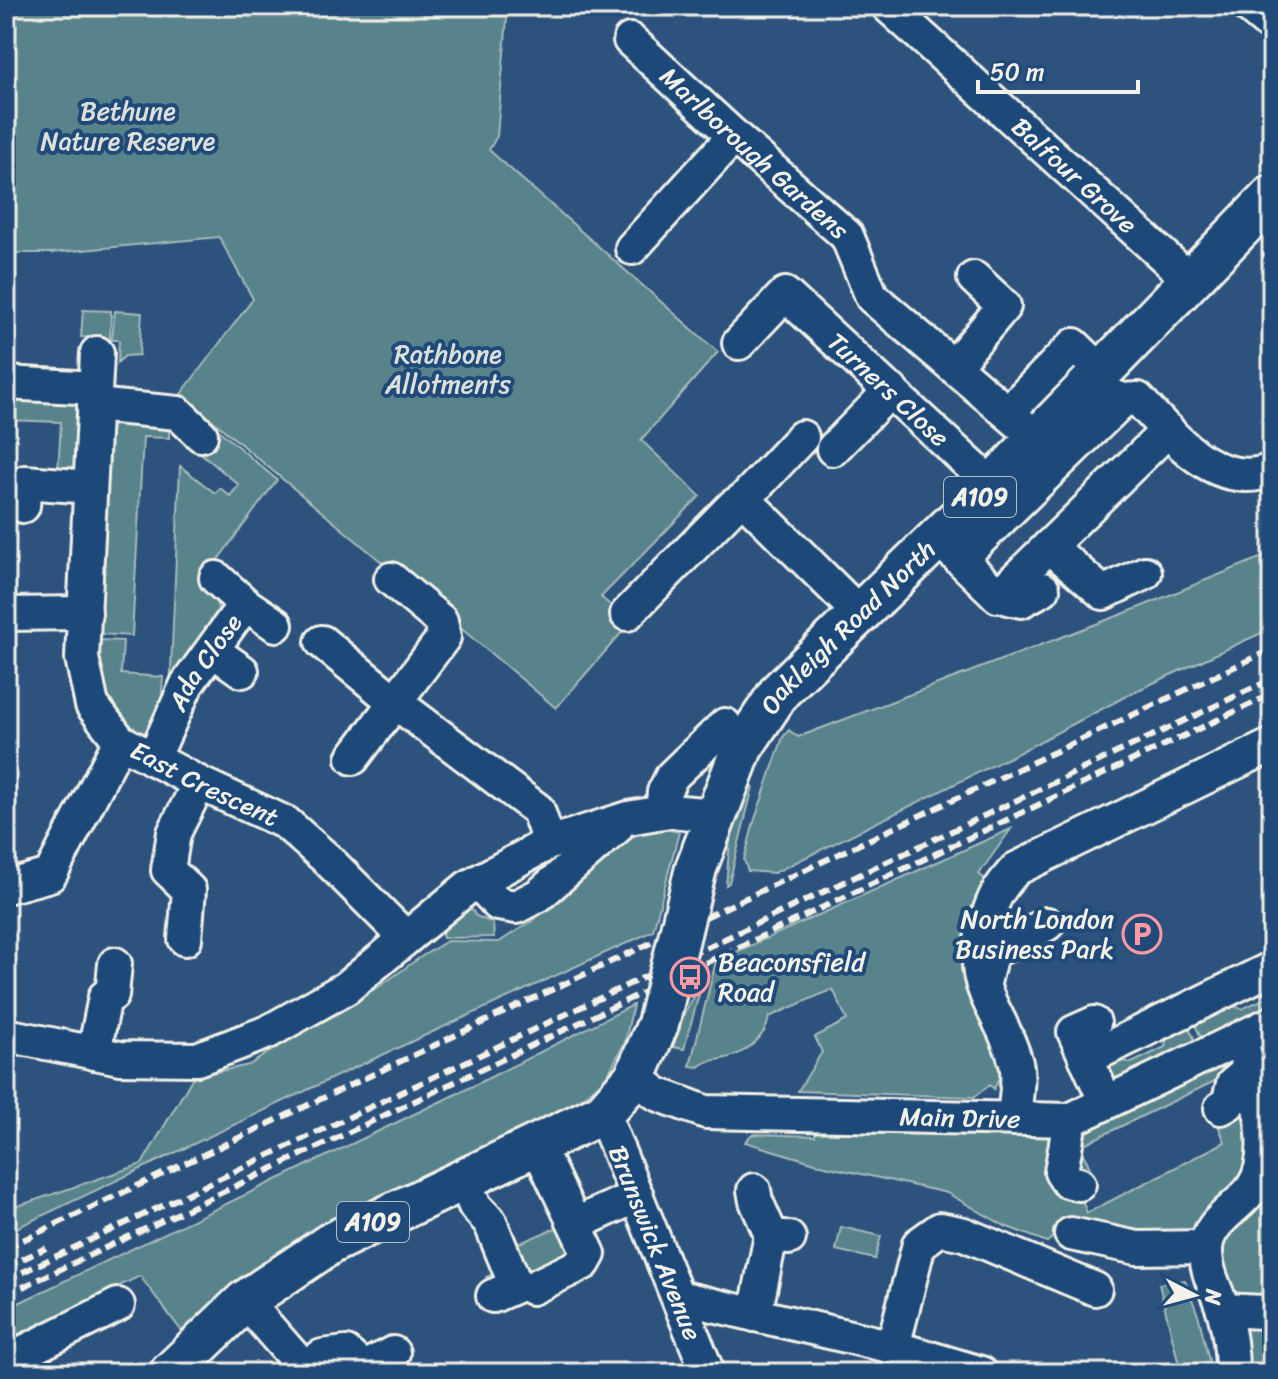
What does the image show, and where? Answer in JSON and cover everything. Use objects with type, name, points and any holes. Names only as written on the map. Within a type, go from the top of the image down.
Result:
[{"type":"main road","name":"Oakleigh Road North","points":[[603,1113],[635,1077],[658,1024],[696,868],[715,815],[742,748],[780,691],[859,613],[949,549],[992,485],[1037,438],[1106,384],[1190,280],[1272,196]]},
{"type":"main road","name":"A109","points":[[170,1373],[245,1301],[331,1243],[603,1113]]},
{"type":"street","name":"Balfour Grove","points":[[888,6],[1190,280]]},
{"type":"street","points":[[1248,6],[1272,26]]},
{"type":"street","name":"Marlborough Gardens","points":[[630,40],[847,236],[872,297],[1037,438]]},
{"type":"street","points":[[632,248],[734,136]]},
{"type":"street","points":[[954,366],[1004,306],[974,278]]},
{"type":"street","name":"Turners Close","points":[[739,343],[785,294],[992,485]]},
{"type":"street","points":[[1008,412],[1074,345],[1106,384],[1138,399],[1202,462],[1233,474],[1272,470]]},
{"type":"street","name":"East Crescent","points":[[97,353],[82,658],[92,705],[120,741],[199,783],[286,823],[406,938]]},
{"type":"street","points":[[6,383],[178,413],[201,435]]},
{"type":"street","points":[[1093,521],[998,596],[949,549],[1106,384]]},
{"type":"street","points":[[833,449],[891,390]]},
{"type":"street","points":[[1054,550],[1168,430]]},
{"type":"street","points":[[627,614],[802,437]]},
{"type":"street","points":[[23,506],[25,482],[90,487]]},
{"type":"street","points":[[744,499],[859,613]]},
{"type":"street","points":[[1054,550],[1103,593],[1145,573]]},
{"type":"street","points":[[216,578],[245,604]]},
{"type":"street","points":[[353,758],[444,637],[441,621],[391,579]]},
{"type":"street","points":[[1001,593],[1021,601],[1043,589]]},
{"type":"street","name":"Ada Close","points":[[153,759],[187,684],[245,604],[276,625]]},
{"type":"street","points":[[6,614],[85,613]]},
{"type":"street","points":[[322,642],[395,702],[538,810],[549,843]]},
{"type":"street","points":[[212,650],[242,671]]},
{"type":"street","points":[[662,812],[664,792],[672,776],[725,725]]},
{"type":"street","points":[[6,887],[50,875],[120,741]]},
{"type":"street","points":[[1014,1119],[1016,1065],[983,987],[977,965],[980,939],[997,890],[1016,869],[1272,745]]},
{"type":"street","points":[[185,939],[189,890],[168,870],[174,833],[199,783]]},
{"type":"street","points":[[6,1035],[120,1058],[197,1059],[268,1032],[346,988],[468,887],[549,843],[628,818],[662,812],[715,815]]},
{"type":"street","points":[[478,882],[498,904],[516,907],[539,895],[628,818]]},
{"type":"street","points":[[983,987],[991,953],[1047,924]]},
{"type":"street","points":[[94,1053],[105,997],[112,995],[115,964]]},
{"type":"street","points":[[1086,1059],[1272,968]]},
{"type":"street","points":[[1184,1010],[1204,1055]]},
{"type":"street","points":[[1094,1023],[1074,1032],[1106,1102]]},
{"type":"street","name":"Main Drive","points":[[635,1077],[657,1094],[706,1112],[1070,1120],[1272,1023]]},
{"type":"street","points":[[1232,1373],[1232,1341],[1208,1267],[1206,1247],[1211,1231],[1253,1187],[1262,1167],[1263,1139],[1251,1069],[1239,1039]]},
{"type":"street","points":[[1221,1108],[1228,1104],[1233,1084],[1251,1069]]},
{"type":"street","name":"Brunswick Avenue","points":[[603,1113],[708,1373]]},
{"type":"street","points":[[1070,1120],[1061,1172],[1067,1181],[1079,1184]]},
{"type":"street","points":[[463,1178],[475,1206],[472,1219],[490,1222],[516,1291],[584,1263],[589,1254],[537,1145]]},
{"type":"street","points":[[754,1190],[756,1201],[780,1236],[755,1315]]},
{"type":"street","points":[[593,1216],[637,1196]]},
{"type":"street","points":[[893,1347],[919,1244],[940,1229],[964,1234],[1095,1289]]},
{"type":"street","points":[[1071,1234],[1137,1248],[1206,1247]]},
{"type":"street","points":[[679,1297],[893,1347],[981,1373]]},
{"type":"street","points":[[245,1301],[306,1371],[322,1356],[346,1353],[363,1368],[393,1353]]},
{"type":"street","points":[[6,1361],[118,1305]]},
{"type":"street","points":[[1224,1310],[1263,1312],[1272,1308]]},
{"type":"green space","name":"Rathbone Allotments","points":[[6,6],[508,6],[497,136],[489,150],[718,352],[641,440],[700,496],[601,597],[630,623],[556,708],[181,394],[253,299],[219,237],[51,253],[6,253]]},
{"type":"green space","points":[[83,310],[111,311],[110,339],[81,337]]},
{"type":"green space","points":[[115,311],[142,313],[139,355],[125,356],[118,362],[119,340],[112,340]]},
{"type":"green space","points":[[6,397],[78,400],[81,407],[78,464],[69,472],[58,471],[61,422],[6,420]]},
{"type":"green space","points":[[115,423],[169,426],[169,438],[143,437],[132,636],[99,634],[110,430]]},
{"type":"green space","points":[[215,427],[277,480],[200,584],[214,596],[218,609],[170,692],[180,466],[215,493],[220,488],[230,496],[239,485],[197,450]]},
{"type":"green space","points":[[1272,553],[1272,628],[1136,691],[774,873],[748,871],[744,860],[754,822],[783,737],[789,730],[798,737],[1133,610]]},
{"type":"green space","points":[[99,640],[123,641],[121,674],[163,677],[161,706],[148,733],[129,726],[107,697],[97,666]]},
{"type":"green space","points":[[747,784],[753,787],[726,885],[731,829]]},
{"type":"green space","points":[[656,827],[679,832],[653,931],[343,1073],[6,1233],[6,1210],[142,1164],[193,1077],[249,1065],[342,1006],[379,987],[447,941],[499,942],[561,899],[627,839]]},
{"type":"green space","points":[[1011,829],[979,874],[991,884],[1002,1072],[994,1089],[990,1085],[974,1097],[798,1091],[822,1052],[815,1037],[847,1020],[833,989],[769,1017],[758,1039],[738,1054],[698,1067],[690,1066],[716,961]]},
{"type":"green space","points":[[469,905],[476,916],[493,923],[494,937],[443,938],[440,928]]},
{"type":"green space","points":[[703,980],[684,1049],[673,1047],[679,1023]]},
{"type":"green space","points":[[1272,995],[1272,1004],[1201,1038],[1191,1016],[1222,1002],[1242,1009]]},
{"type":"green space","points":[[633,1005],[625,1042],[605,1080],[555,1119],[186,1337],[140,1276],[6,1340],[6,1309],[473,1086]]},
{"type":"green space","points":[[1185,1020],[1195,1040],[1113,1081],[1110,1077],[1110,1058],[1132,1063],[1165,1047],[1168,1028]]},
{"type":"green space","points":[[1236,1057],[1242,1068],[1080,1146],[1091,1170],[1080,1176],[1070,1166],[1074,1138]]},
{"type":"green space","points":[[1236,1085],[1253,1120],[1244,1179],[1200,1230],[1132,1239],[1069,1225],[1047,1242],[1005,1226],[947,1193],[825,1166],[745,1142],[752,1134],[815,1136],[816,1130],[1049,1133],[1057,1137],[1087,1213],[1225,1142],[1218,1125]]},
{"type":"green space","points":[[1272,1165],[1272,1373],[1243,1373],[1217,1252],[1225,1230]]},
{"type":"green space","points":[[568,1223],[574,1255],[490,1288],[486,1277],[519,1262],[512,1246]]},
{"type":"green space","points":[[841,1227],[881,1236],[875,1259],[836,1250]]},
{"type":"green space","points":[[1185,1280],[1199,1318],[1212,1373],[1181,1373],[1159,1284]]},
{"type":"railway","points":[[6,1248],[1272,649]]},
{"type":"railway","points":[[6,1280],[1272,679]]},
{"type":"railway","points":[[6,1295],[1272,694]]},
{"type":"railway","points":[[6,1267],[46,1248]]},
{"type":"place","name":"North London Business Park","points":[[1142,934]]},
{"type":"place","name":"Beaconsfield Road","points":[[690,977]]},
{"type":"park label","name":"Bethune Nature Reserve","points":[[128,126]]}]
